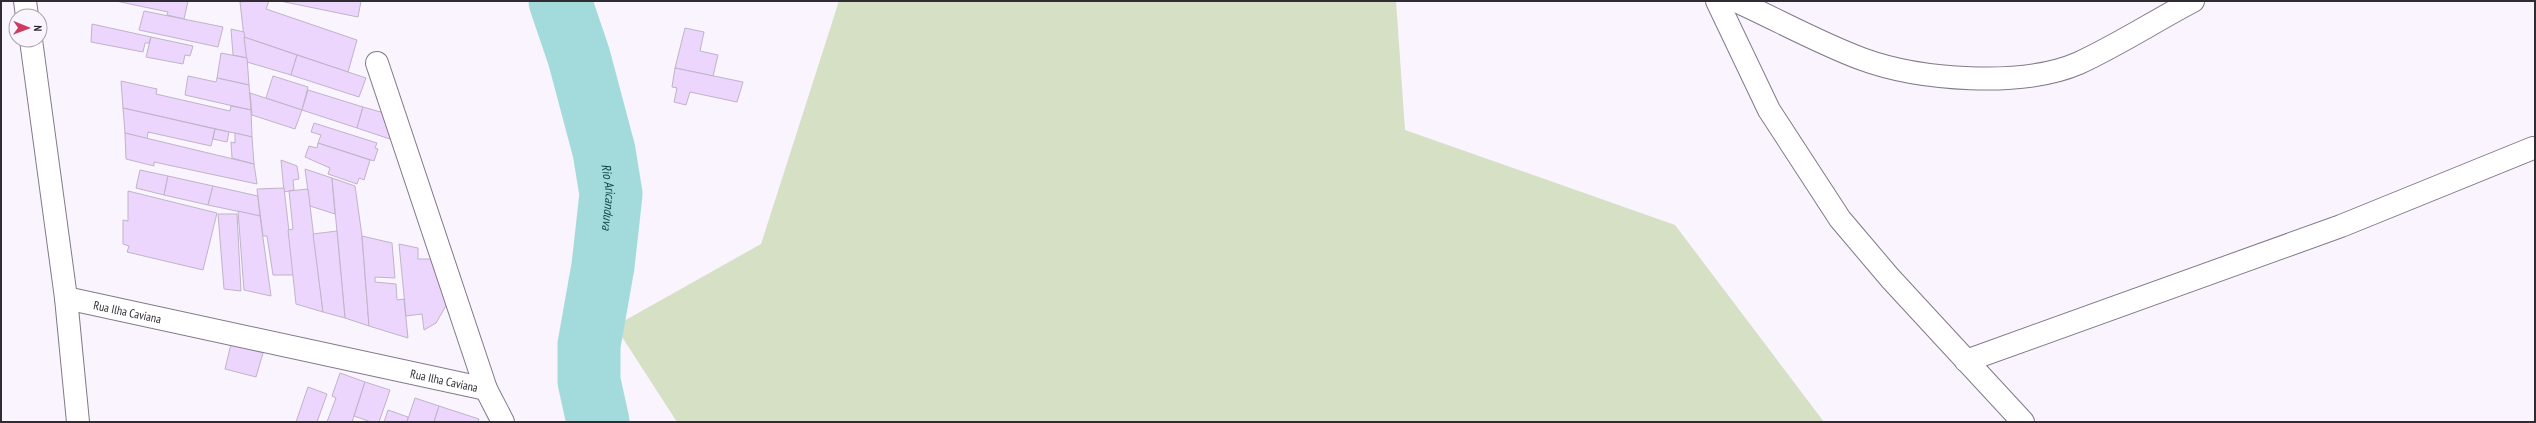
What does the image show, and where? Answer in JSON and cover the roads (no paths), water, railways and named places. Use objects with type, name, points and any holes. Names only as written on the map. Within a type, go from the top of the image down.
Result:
[{"type":"street","points":[[1717,1],[1769,110],[1840,219],[1890,278],[2023,422]]},
{"type":"street","points":[[1736,1],[1863,59],[1936,77],[2000,78],[2038,75],[2078,63],[2193,1]]},
{"type":"street","points":[[32,48],[66,298],[78,422]]},
{"type":"street","name":"Rua Ilha Caviana","points":[[377,63],[486,389]]},
{"type":"street","points":[[1966,361],[2341,226],[2533,148]]},
{"type":"street","name":"Rua Ilha Caviana","points":[[66,298],[486,389]]},
{"type":"street","points":[[486,389],[503,422]]},
{"type":"waterway","name":"Rio Aricanduva","points":[[560,1],[579,57],[604,151],[611,194],[603,266],[589,345],[589,381],[598,422]]}]
